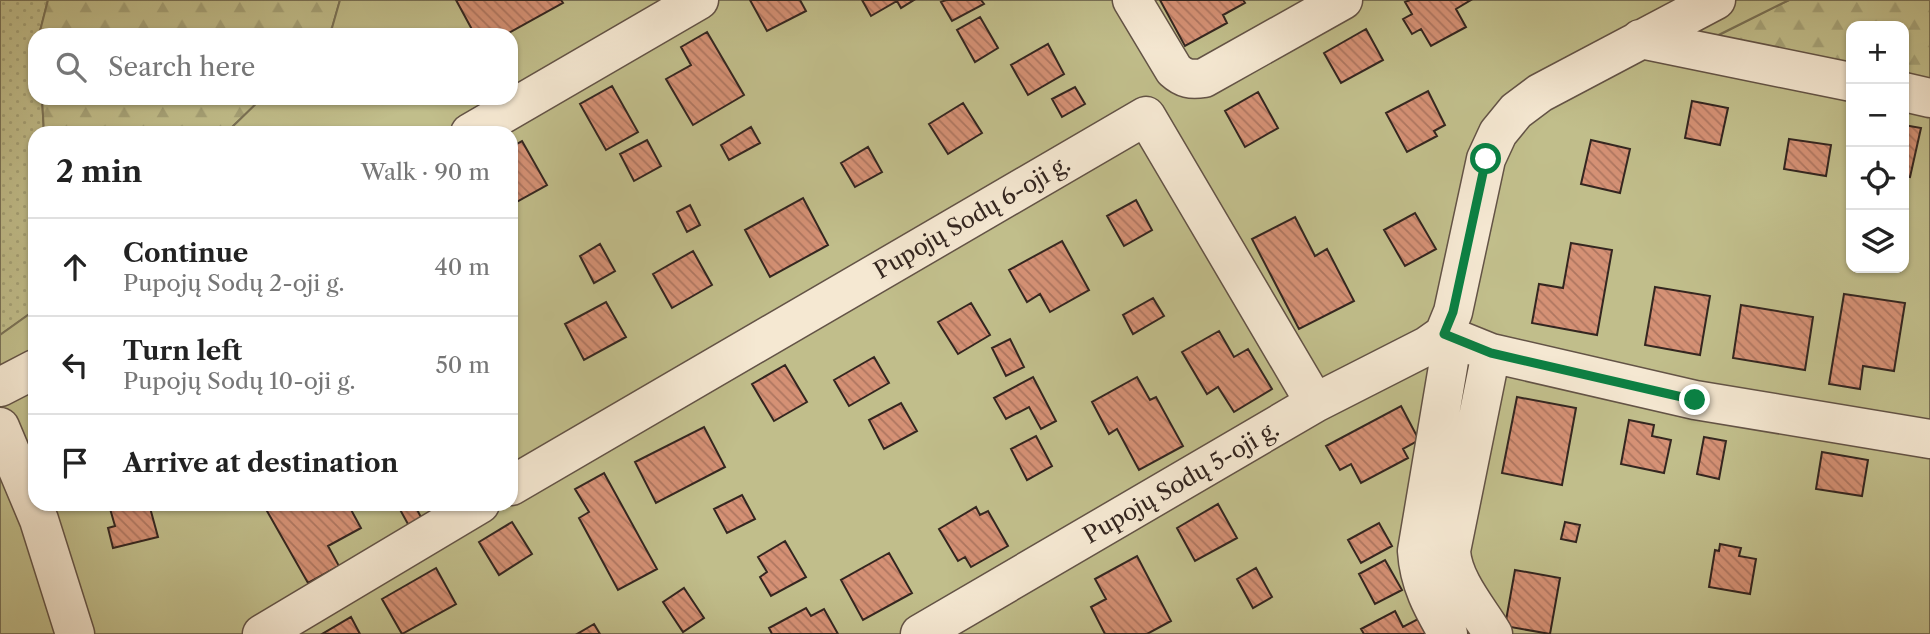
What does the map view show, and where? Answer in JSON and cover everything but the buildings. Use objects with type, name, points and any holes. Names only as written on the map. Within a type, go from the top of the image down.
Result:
[{"type":"street","points":[[542,93],[550,59],[650,0]]},
{"type":"street","points":[[483,126],[699,0]]},
{"type":"street","points":[[1132,0],[1174,70],[1182,77],[1193,80],[1204,79],[1343,0]]},
{"type":"street","points":[[1448,634],[1428,599],[1418,571],[1418,551],[1450,355],[1444,334],[1453,312],[1486,159],[1498,133],[1516,111],[1540,93],[1716,0]]},
{"type":"street","points":[[1640,39],[1846,81]]},
{"type":"street","points":[[1909,93],[1930,98]]},
{"type":"street","name":"Pupojų Sodų 6-oji g.","points":[[518,482],[1146,116],[1315,402]]},
{"type":"street","points":[[1444,334],[1491,353],[1695,400],[1930,439]]},
{"type":"street","name":"Pupojų Sodų 5-oji g.","points":[[920,634],[1315,402],[1427,346],[1444,334]]},
{"type":"street","points":[[1491,353],[1451,551],[1452,564],[1459,579],[1493,634]]},
{"type":"street","points":[[0,387],[28,373]]},
{"type":"street","points":[[0,427],[28,494]]},
{"type":"street","points":[[35,511],[75,634]]},
{"type":"street","points":[[262,634],[468,511]]},
{"type":"green space","points":[[0,0],[48,0],[41,28],[28,28],[28,105],[42,105],[44,126],[28,126],[28,315],[0,335]]},
{"type":"green space","points":[[48,0],[340,0],[332,28],[41,28]]},
{"type":"green space","points":[[340,0],[1789,0],[1708,40],[1846,68],[1846,273],[1909,273],[1909,80],[1930,84],[1930,634],[0,634],[0,335],[28,315],[28,511],[518,511],[518,126],[233,126],[255,105],[518,105],[518,28],[332,28]]},
{"type":"green space","points":[[1789,0],[1930,0],[1930,84],[1909,80],[1909,21],[1846,21],[1846,68],[1707,41]]},
{"type":"green space","points":[[42,105],[255,105],[233,126],[44,126]]},
{"type":"route","points":[[1486,159],[1453,312],[1444,334],[1491,353],[1695,400]]}]
